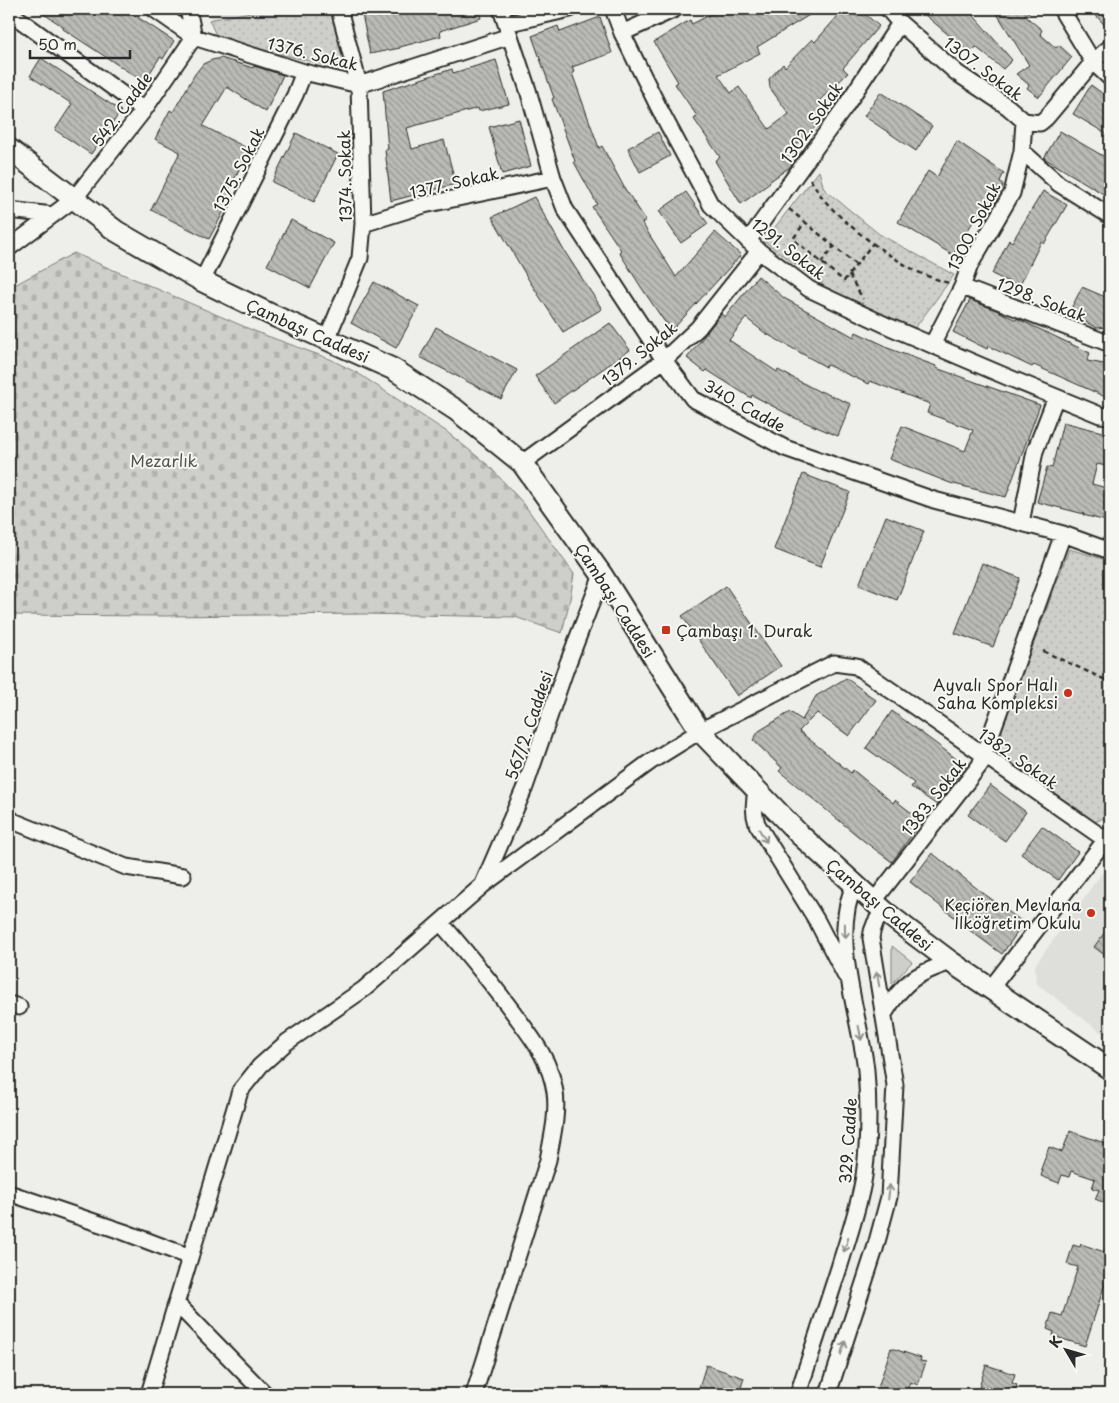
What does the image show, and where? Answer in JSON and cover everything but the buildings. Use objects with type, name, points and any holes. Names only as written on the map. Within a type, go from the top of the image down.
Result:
[{"type":"main road","name":"Çambaşı Caddesi","points":[[9,149],[116,231],[202,281],[392,369],[456,410],[522,463],[602,575],[700,731],[799,834],[879,906],[951,962],[1110,1069]]},
{"type":"street","name":"1376. Sokak","points":[[154,9],[194,37],[304,72],[359,85],[570,9]]},
{"type":"street","points":[[188,9],[194,37]]},
{"type":"street","name":"1374. Sokak","points":[[328,339],[360,258],[363,224],[359,85],[340,9]]},
{"type":"street","name":"340. Cadde","points":[[501,9],[565,209],[664,360],[693,399],[785,448],[934,500],[1063,534],[1110,551]]},
{"type":"street","name":"1291. Sokak","points":[[613,9],[622,33],[659,108],[711,205],[754,246],[809,289],[932,345],[1100,415],[1110,416]]},
{"type":"street","points":[[622,33],[675,9]]},
{"type":"street","name":"1307. Sokak","points":[[888,9],[900,23],[957,74],[1008,106],[1024,121]]},
{"type":"street","points":[[1061,9],[1093,62],[1110,78]]},
{"type":"street","points":[[9,12],[144,110]]},
{"type":"street","name":"1302. Sokak","points":[[754,246],[778,200],[844,107],[900,23]]},
{"type":"street","name":"542. Cadde","points":[[9,248],[74,199],[144,110],[194,37]]},
{"type":"street","points":[[1024,121],[1040,123],[1047,117],[1093,62],[1110,47]]},
{"type":"street","name":"1375. Sokak","points":[[202,281],[295,95],[304,72]]},
{"type":"street","name":"1300. Sokak","points":[[932,345],[962,288],[970,265],[1012,192],[1022,151],[1024,121]]},
{"type":"street","points":[[1022,151],[1059,184],[1110,216]]},
{"type":"street","name":"1377. Sokak","points":[[363,224],[424,205],[554,178]]},
{"type":"street","points":[[9,210],[53,214]]},
{"type":"street","name":"1379. Sokak","points":[[522,463],[664,360],[698,328],[754,246]]},
{"type":"street","name":"1298. Sokak","points":[[962,288],[1105,342],[1110,342]]},
{"type":"street","points":[[1021,523],[1035,451],[1056,397]]},
{"type":"street","name":"1383. Sokak","points":[[879,906],[980,766],[1063,534]]},
{"type":"street","name":"567/2. Caddesi","points":[[483,885],[525,787],[566,668],[602,575]]},
{"type":"street","name":"1382. Sokak","points":[[149,1394],[240,1091],[260,1066],[286,1042],[364,989],[483,885],[650,762],[700,731],[834,663],[856,666],[1108,837]]},
{"type":"street","points":[[757,790],[753,802],[757,824],[826,936],[850,985]]},
{"type":"street","points":[[9,818],[126,868],[183,876]]},
{"type":"street","points":[[990,988],[1108,837]]},
{"type":"street","name":"329. Cadde","points":[[798,1394],[856,1214],[867,1154],[868,1097],[862,1045],[847,964],[844,920],[849,895],[854,884]]},
{"type":"street","points":[[828,1394],[872,1257],[889,1196],[895,1085],[871,938],[879,906]]},
{"type":"street","points":[[441,923],[492,984],[540,1049],[550,1070],[555,1094],[555,1121],[548,1160],[474,1394]]},
{"type":"street","points":[[884,1014],[894,996],[916,976],[951,962]]},
{"type":"street","points":[[9,1193],[124,1232],[190,1257]]},
{"type":"street","points":[[176,1303],[265,1394]]},
{"type":"path","points":[[803,165],[816,190],[825,201],[873,243],[918,272],[962,288]]},
{"type":"path","points":[[778,200],[856,265]]},
{"type":"path","points":[[805,222],[792,240],[844,281],[873,243]]},
{"type":"path","points":[[821,263],[834,246]]},
{"type":"path","points":[[1043,651],[1110,682]]},
{"type":"shaded area","points":[[208,9],[266,9],[211,19]]},
{"type":"shaded area","name":"Keçiören Mevlana İlköğretim Okulu","points":[[1110,862],[1110,1039],[1036,983],[1035,965]]},
{"type":"green space","points":[[266,9],[333,9],[347,70],[221,40],[216,35],[209,20]]},
{"type":"green space","points":[[819,171],[824,189],[879,234],[954,275],[915,328],[835,294],[764,241]]},
{"type":"green space","name":"Mezarlık","points":[[74,253],[259,333],[330,359],[359,374],[447,432],[489,466],[524,504],[574,574],[562,633],[515,617],[364,614],[9,615],[9,288]]},
{"type":"green space","points":[[1069,549],[1110,561],[1110,815],[1095,822],[994,750]]},
{"type":"green space","points":[[892,946],[912,962],[892,984]]},
{"type":"place","name":"Çambaşı 1. Durak","points":[[666,630]]},
{"type":"place","name":"Ayvalı Spor Halı Saha Kompleksi","points":[[1068,693]]},
{"type":"place","name":"Keçiören Mevlana İlköğretim Okulu","points":[[1091,913]]}]
